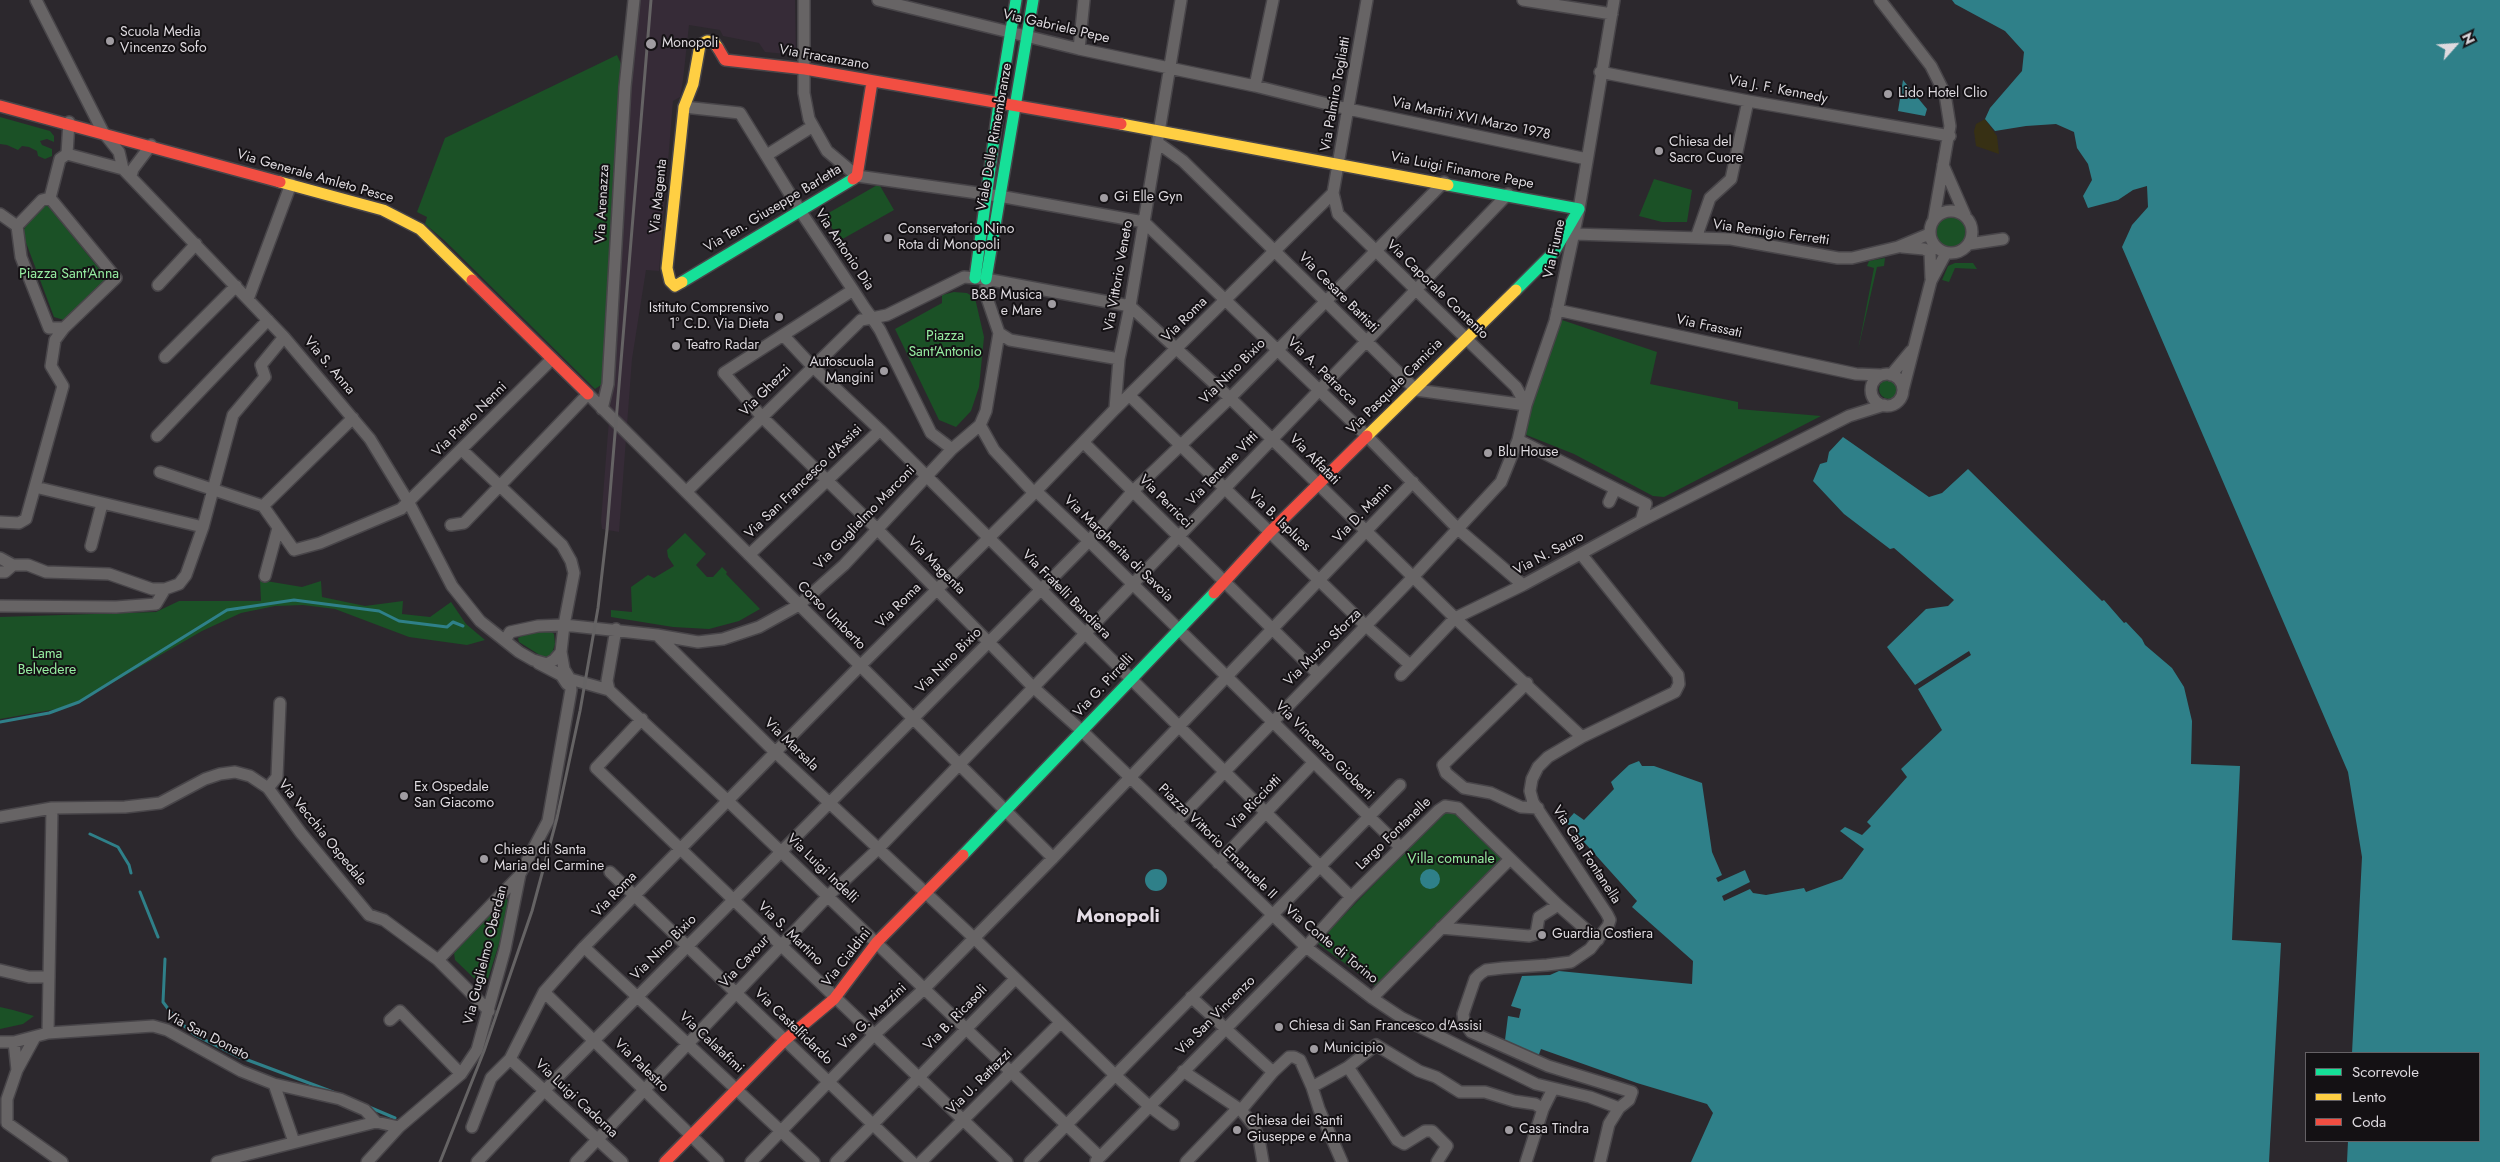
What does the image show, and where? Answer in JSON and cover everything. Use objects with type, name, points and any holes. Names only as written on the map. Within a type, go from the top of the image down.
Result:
[{"type":"street","name":"Via S. Anna","points":[[34,0],[103,132],[119,152],[127,172],[284,337],[370,439],[408,503],[452,586],[480,621],[505,641],[533,660],[561,675],[571,684]]},
{"type":"street","name":"Via Arenazza","points":[[602,409],[608,384],[625,87],[634,0]]},
{"type":"street","points":[[804,0],[804,93],[813,126],[827,151],[857,176],[1000,196],[1144,222]]},
{"type":"street","name":"Via Gabriele Pepe","points":[[878,0],[1079,49],[1255,86]]},
{"type":"street","name":"Viale Delle Rimembranze","points":[[981,278],[987,194],[999,103],[1016,0]]},
{"type":"street","name":"Viale Delle Rimembranze","points":[[981,278],[1000,196],[1032,0]]},
{"type":"street","points":[[1079,49],[1084,0]]},
{"type":"street","name":"Via Vittorio Veneto","points":[[1115,409],[1119,359],[1130,306],[1181,0]]},
{"type":"street","points":[[1255,86],[1273,0]]},
{"type":"street","name":"Via Palmiro Togliatti","points":[[1333,193],[1367,0]]},
{"type":"street","points":[[1523,0],[1612,14]]},
{"type":"street","name":"Via Fiume","points":[[1490,494],[1500,482],[1518,440],[1526,406],[1557,310],[1579,209],[1600,72],[1614,0]]},
{"type":"street","points":[[1880,0],[1931,66],[1945,94],[1950,136],[1934,218],[1929,234],[1935,246],[1946,253],[1959,252],[1969,244],[2003,238]]},
{"type":"street","name":"Via Fracanzano","points":[[684,107],[693,84],[700,46],[707,41],[714,42],[725,60],[805,69],[872,82],[1160,129]]},
{"type":"street","name":"Via J. F. Kennedy","points":[[1600,72],[1748,101],[1950,136]]},
{"type":"street","name":"Via Ten. Giuseppe Barletta","points":[[675,286],[801,212],[857,176],[872,82]]},
{"type":"street","name":"Via Martiri XVI Marzo 1978","points":[[1255,86],[1348,110],[1587,159]]},
{"type":"street","points":[[1696,238],[1710,198],[1731,179],[1748,101]]},
{"type":"street","name":"Via Generale Amleto Pesce","points":[[0,106],[69,122],[383,210],[420,229],[588,394]]},
{"type":"street","name":"Via Antonio Dia","points":[[684,107],[740,112],[801,212],[872,318],[931,433],[952,450]]},
{"type":"street","name":"Via Magenta","points":[[675,286],[670,281],[667,268],[684,107]]},
{"type":"street","points":[[67,154],[69,122]]},
{"type":"street","points":[[766,155],[813,126]]},
{"type":"street","name":"Via Luigi Finamore Pepe","points":[[1160,129],[1579,209]]},
{"type":"street","name":"Via Cesare Battisti","points":[[1158,143],[1183,161],[1416,390]]},
{"type":"street","points":[[67,154],[127,172],[133,169],[150,145]]},
{"type":"street","points":[[50,198],[60,159],[67,154]]},
{"type":"street","points":[[1943,165],[1969,220],[1972,232],[1969,244]]},
{"type":"street","name":"Via Nino Bixio","points":[[477,1162],[544,1091],[1089,540],[1133,491],[1230,398],[1444,182]]},
{"type":"street","points":[[248,299],[291,184]]},
{"type":"street","name":"Via Roma","points":[[472,1127],[492,1078],[510,1058],[544,992],[584,947],[860,666],[1084,443],[1115,409],[1333,193]]},
{"type":"street","name":"Via Caporale Contento","points":[[1333,193],[1338,214],[1516,387],[1526,406]]},
{"type":"street","name":"Via Tenente Vitti","points":[[958,763],[1367,343],[1508,194]]},
{"type":"street","points":[[17,226],[42,200],[50,198]]},
{"type":"street","points":[[0,522],[20,523],[26,519],[63,386],[51,366],[54,340],[116,278],[50,198]]},
{"type":"street","name":"Via Pasquale Camicia","points":[[1224,582],[1270,532],[1554,252],[1579,209]]},
{"type":"street","points":[[1934,218],[1946,211],[1952,210],[1965,215]]},
{"type":"street","points":[[0,214],[17,226],[21,257],[49,328],[64,328]]},
{"type":"street","name":"Via A. Petracca","points":[[1144,222],[1367,436],[1458,529],[1523,585]]},
{"type":"street","name":"Via Remigio Ferretti","points":[[1574,234],[1731,239],[1838,258],[1852,258],[1898,247],[1929,234]]},
{"type":"street","points":[[158,285],[196,244]]},
{"type":"street","points":[[1849,416],[1884,405],[1889,406],[1899,400],[1903,390],[1931,280],[1932,261],[1930,252],[1914,247],[1898,247]]},
{"type":"street","points":[[1931,280],[1946,253]]},
{"type":"street","name":"Via Ghezzi","points":[[686,492],[812,366],[861,320],[887,315],[964,278],[981,278]]},
{"type":"street","points":[[1035,492],[994,450],[980,425],[986,411],[999,333],[981,278],[1130,306]]},
{"type":"street","points":[[165,357],[236,286]]},
{"type":"street","points":[[783,335],[853,290]]},
{"type":"street","name":"Via Affatati","points":[[1130,306],[1230,398],[1365,532],[1414,576],[1455,618],[1527,683],[1582,737]]},
{"type":"street","name":"Via Frassati","points":[[1557,310],[1856,374]]},
{"type":"street","points":[[157,436],[268,320]]},
{"type":"street","points":[[999,333],[1010,340],[1119,359]]},
{"type":"street","name":"Via Magenta","points":[[783,335],[724,373],[762,417],[938,589],[1033,687],[1130,777]]},
{"type":"street","name":"Via Fratelli Bandiera","points":[[783,335],[812,366],[927,476],[1130,680],[1225,770],[1266,815],[1351,897]]},
{"type":"street","points":[[0,558],[13,565],[28,565],[46,572],[109,574],[152,589],[165,589],[179,584],[186,575],[203,528],[233,415],[265,376],[261,365],[284,337]]},
{"type":"street","points":[[1849,416],[1886,375],[1913,350]]},
{"type":"street","name":"Via Pietro Nenni","points":[[278,528],[294,550],[305,548],[401,508],[462,450],[552,359]]},
{"type":"street","points":[[1856,374],[1886,375],[1900,380],[1903,390]]},
{"type":"street","points":[[1856,374],[1872,391],[1875,400],[1884,405]]},
{"type":"street","points":[[1416,390],[1526,406]]},
{"type":"street","name":"Corso Umberto","points":[[588,394],[1053,858]]},
{"type":"street","points":[[451,525],[464,522],[588,394]]},
{"type":"street","name":"Via B. Isplues","points":[[1130,396],[1366,626],[1410,665]]},
{"type":"street","name":"Via N. Sauro","points":[[1455,618],[1523,585],[1641,521],[1849,416]]},
{"type":"street","points":[[263,506],[353,418]]},
{"type":"street","name":"Via Guglielmo Marconi","points":[[656,634],[698,642],[723,639],[759,627],[799,605],[844,565],[952,450],[980,425]]},
{"type":"street","name":"Via San Francesco d'Assisi","points":[[749,555],[880,430]]},
{"type":"street","points":[[1518,440],[1646,504],[1641,521]]},
{"type":"street","name":"Via Perricci","points":[[1084,443],[1318,674]]},
{"type":"street","points":[[462,450],[562,546],[571,561],[574,573],[561,652],[564,669],[571,684],[609,690],[607,681],[616,629]]},
{"type":"street","points":[[160,472],[263,506],[278,528],[265,576]]},
{"type":"street","name":"Via D. Manin","points":[[1130,777],[1413,482]]},
{"type":"street","points":[[35,487],[203,528]]},
{"type":"street","points":[[1609,502],[1615,489]]},
{"type":"street","name":"Via Margherita di Savoia","points":[[1035,492],[1089,540],[1227,676]]},
{"type":"street","name":"Via Muzio Sforza","points":[[1176,822],[1414,576],[1490,494]]},
{"type":"street","points":[[91,546],[102,504]]},
{"type":"street","name":"Via Cala Fontanella","points":[[1581,554],[1678,674],[1679,684],[1675,692],[1582,737],[1548,757],[1538,767],[1532,779],[1530,792],[1538,808],[1607,914],[1610,920],[1608,926],[1590,949],[1571,962],[1547,966],[1486,970],[1480,974],[1472,988],[1463,1014],[1464,1021],[1471,1032],[1548,1066],[1632,1092],[1629,1100],[1619,1108]]},
{"type":"street","points":[[0,572],[5,572],[13,565]]},
{"type":"street","name":"Via G. Pirrelli","points":[[1007,811],[1224,582]]},
{"type":"street","points":[[0,606],[116,607],[156,604],[165,589]]},
{"type":"street","points":[[1401,675],[1455,618]]},
{"type":"street","points":[[505,641],[510,632],[538,626],[564,625],[656,634]]},
{"type":"street","name":"Via Marsala","points":[[656,634],[776,752],[974,938]]},
{"type":"street","points":[[533,660],[547,664],[554,660],[561,652]]},
{"type":"street","name":"Via Vincenzo Gioberti","points":[[1227,676],[1400,847]]},
{"type":"street","name":"Via Cala Fontanella","points":[[1527,683],[1442,766],[1446,773],[1464,788],[1491,793],[1521,807],[1538,808]]},
{"type":"street","name":"Via Guglielmo Oberdan","points":[[367,1162],[400,1127],[460,1074],[477,1050],[489,1010],[520,874],[548,821],[571,684]]},
{"type":"street","name":"Via Luigi Indelli","points":[[609,690],[642,719],[967,1028],[1067,1124],[1098,1159]]},
{"type":"street","points":[[268,788],[277,777],[280,704]]},
{"type":"street","name":"Via S. Martino","points":[[642,719],[596,768],[834,998],[1008,1162]]},
{"type":"street","name":"Via Cavour","points":[[576,1162],[690,1044],[780,946],[878,848],[958,763]]},
{"type":"street","name":"Via Ricciotti","points":[[1218,863],[1314,763]]},
{"type":"street","name":"Via Vecchia Ospedale","points":[[0,817],[52,808],[125,808],[160,803],[205,779],[236,772],[250,776],[268,788],[301,833],[369,915],[384,920],[438,960],[462,986],[489,1010]]},
{"type":"street","points":[[1130,777],[974,938],[1148,1106],[1173,1124]]},
{"type":"street","name":"Piazza Vittorio Emanuele II","points":[[1030,1162],[1271,916],[1130,777]]},
{"type":"street","points":[[1271,916],[1400,785]]},
{"type":"street","name":"Largo Fontanelle","points":[[1306,947],[1400,847],[1439,810],[1451,806],[1458,808],[1510,860],[1598,940]]},
{"type":"street","points":[[48,1033],[52,808]]},
{"type":"street","name":"Via Cialdini","points":[[665,1162],[784,1040],[834,998],[877,942],[1007,811]]},
{"type":"street","points":[[1372,998],[1510,860]]},
{"type":"street","name":"Via Castelfidardo","points":[[610,872],[912,1162]]},
{"type":"street","points":[[438,960],[520,874]]},
{"type":"street","points":[[1441,928],[1529,936],[1536,934],[1538,917],[1558,905]]},
{"type":"street","name":"Via Conte di Torino","points":[[1271,916],[1306,947],[1372,998],[1402,1018],[1536,1084],[1590,1097],[1619,1108]]},
{"type":"street","name":"Via G. Mazzini","points":[[751,1162],[874,1035],[925,988],[974,938]]},
{"type":"street","name":"Via Calatafimi","points":[[584,947],[690,1044],[814,1162]]},
{"type":"street","name":"Via San Vincenzo","points":[[1098,1159],[1306,947]]},
{"type":"street","points":[[0,970],[29,977],[49,977]]},
{"type":"street","name":"Via B. Ricasoli","points":[[836,1162],[1015,979]]},
{"type":"street","name":"Via Palestro","points":[[544,992],[718,1162]]},
{"type":"street","points":[[1191,997],[1273,1072]]},
{"type":"street","points":[[390,1020],[400,1011],[460,1074]]},
{"type":"street","name":"Via U. Rattazzi","points":[[921,1162],[1060,1023]]},
{"type":"street","name":"Via San Donato","points":[[0,1042],[14,1042],[48,1033],[153,1026],[167,1030],[241,1071],[274,1084],[340,1099],[365,1110],[376,1122]]},
{"type":"street","points":[[35,1037],[18,1070],[7,1099],[4,1121],[62,1162]]},
{"type":"street","points":[[14,1042],[18,1070]]},
{"type":"street","points":[[1312,1086],[1348,1067],[1376,1045],[1460,1092],[1485,1092],[1514,1101],[1535,1104],[1543,1109]]},
{"type":"street","points":[[1186,1162],[1239,1110],[1273,1072],[1289,1057],[1294,1057],[1300,1060],[1312,1086],[1319,1109],[1342,1162]]},
{"type":"street","name":"Via Luigi Cadorna","points":[[510,1058],[622,1162]]},
{"type":"street","points":[[1348,1067],[1397,1140],[1404,1144],[1425,1131],[1432,1130],[1447,1146],[1437,1162]]},
{"type":"street","points":[[1183,1071],[1239,1110],[1257,1133],[1263,1162]]},
{"type":"street","points":[[274,1084],[294,1142]]},
{"type":"street","points":[[1526,1162],[1543,1109],[1553,1089]]},
{"type":"street","points":[[1600,1162],[1609,1124],[1619,1108]]},
{"type":"street","name":"Via San Donato","points":[[217,1162],[376,1122],[400,1127]]},
{"type":"shaded area","points":[[637,0],[795,0],[796,55],[765,52],[759,43],[723,36],[720,30],[689,25],[680,97],[673,101],[659,271],[646,270],[632,359],[619,532],[602,529],[601,521],[621,268],[620,197]]},
{"type":"green space","points":[[617,55],[623,68],[613,179],[604,383],[595,389],[444,240],[425,224],[427,217],[417,212],[445,138]]},
{"type":"green space","points":[[0,117],[50,131],[54,136],[54,142],[47,139],[40,141],[42,145],[52,149],[52,156],[45,159],[38,156],[37,151],[29,147],[22,146],[18,150],[0,144]]},
{"type":"green space","points":[[1654,179],[1692,190],[1687,222],[1662,222],[1639,216]]},
{"type":"green space","points":[[879,184],[894,210],[839,241],[825,215]]},
{"type":"green space","name":"Piazza Sant'Anna","points":[[40,206],[48,206],[105,276],[105,280],[64,320],[54,317],[22,232]]},
{"type":"green space","points":[[1951,215],[1957,216],[1962,220],[1966,225],[1966,237],[1962,242],[1957,246],[1951,247],[1945,246],[1940,242],[1936,237],[1935,231],[1936,225],[1940,220],[1945,216]]},
{"type":"green space","points":[[1885,258],[1884,266],[1877,267],[1858,350],[1874,268],[1867,266],[1869,261]]},
{"type":"green space","points":[[1955,263],[1973,263],[1977,269],[1955,268],[1949,282],[1942,280],[1948,266]]},
{"type":"green space","name":"Piazza Sant'Antonio","points":[[954,292],[967,293],[975,298],[984,337],[979,387],[971,411],[956,427],[939,420],[895,329],[942,303],[942,295]]},
{"type":"green space","points":[[1559,319],[1657,352],[1650,384],[1738,402],[1738,409],[1821,416],[1664,497],[1653,496],[1574,454],[1524,434]]},
{"type":"green space","points":[[1889,379],[1896,382],[1899,389],[1896,396],[1889,399],[1882,396],[1879,389],[1882,382]]},
{"type":"green space","points":[[685,533],[706,554],[696,565],[707,577],[713,577],[722,567],[727,572],[726,574],[760,609],[739,621],[709,629],[673,627],[611,617],[611,610],[632,612],[631,587],[648,575],[654,578],[674,566],[668,557],[667,550]]},
{"type":"green space","name":"Lama Belvedere","points":[[260,580],[302,587],[321,581],[322,597],[365,606],[403,601],[402,614],[430,617],[451,602],[466,624],[485,640],[467,645],[409,637],[335,609],[303,605],[275,606],[241,613],[202,631],[86,698],[57,709],[0,719],[0,617],[156,612],[179,601],[261,601]]},
{"type":"green space","points":[[536,629],[549,629],[554,634],[555,644],[551,657],[546,659],[519,642],[518,638]]},
{"type":"green space","name":"Villa comunale","points":[[1450,809],[1457,811],[1506,859],[1377,987],[1317,943],[1442,814]]},
{"type":"green space","points":[[505,897],[510,902],[509,912],[487,982],[479,983],[455,960],[454,953]]},
{"type":"green space","points":[[0,1007],[34,1016],[23,1024],[0,1029]]},
{"type":"sand","points":[[1985,119],[1997,136],[1999,154],[1976,146],[1974,131],[1976,124]]},
{"type":"water","points":[[1952,0],[2500,0],[2500,1162],[2347,1162],[2348,1142],[2480,1142],[2480,1052],[2352,1052],[2362,857],[2348,772],[2122,247],[2132,225],[2148,207],[2147,186],[2133,190],[2118,200],[2088,208],[2083,196],[2092,180],[2088,164],[2077,148],[2074,132],[2056,124],[1995,131],[1985,119],[1990,108],[2022,71],[2024,52],[2005,31],[1955,4]]},
{"type":"water","points":[[1903,80],[1927,109],[1925,116],[1898,111]]},
{"type":"water","points":[[1843,437],[1929,497],[1942,493],[1968,469],[2102,601],[2104,600],[2124,623],[2126,622],[2142,639],[2145,645],[2172,668],[2184,687],[2192,721],[2191,764],[2240,766],[2232,940],[2281,943],[2269,1162],[1691,1162],[1713,1113],[1707,1104],[1637,1083],[1541,1049],[1538,1057],[1505,1040],[1508,1016],[1519,1018],[1521,1009],[1511,1006],[1522,976],[1550,975],[1559,971],[1692,984],[1693,961],[1632,907],[1637,901],[1566,822],[1574,813],[1584,820],[1614,789],[1611,782],[1629,765],[1639,761],[1642,766],[1654,766],[1702,783],[1712,852],[1722,875],[1716,878],[1718,882],[1745,870],[1750,882],[1722,896],[1724,901],[1750,889],[1753,893],[1766,895],[1804,888],[1806,892],[1842,879],[1864,849],[1840,831],[1845,827],[1862,835],[1871,826],[1867,822],[1907,777],[1901,769],[1942,730],[1918,689],[1971,655],[1969,651],[1915,685],[1887,647],[1926,609],[1948,606],[1954,600],[1894,548],[1890,549],[1844,514],[1813,481],[1820,464],[1827,462],[1829,452]]},
{"type":"water","points":[[1156,869],[1164,872],[1167,880],[1164,888],[1156,891],[1148,888],[1145,880],[1148,872]]},
{"type":"water","points":[[1430,869],[1437,872],[1440,879],[1437,886],[1430,889],[1423,886],[1420,879],[1423,872]]},
{"type":"waterway","points":[[0,722],[49,713],[79,702],[227,610],[294,600],[379,611],[399,621],[447,627],[453,622],[463,626]]},
{"type":"waterway","points":[[90,834],[118,847],[129,865],[131,873]]},
{"type":"waterway","points":[[140,892],[158,937]]},
{"type":"waterway","points":[[165,959],[163,1002],[175,1018],[195,1035],[237,1056],[333,1092]]},
{"type":"waterway","points":[[369,1107],[395,1118]]},
{"type":"railway","points":[[440,1162],[484,1051],[532,911],[557,818],[580,711],[598,608],[607,530],[651,0]]},
{"type":"traffic: fast","points":[[975,278],[999,103],[1016,0]]},
{"type":"traffic: fast","points":[[986,279],[1033,0]]},
{"type":"traffic: fast","points":[[682,282],[853,179]]},
{"type":"traffic: fast","points":[[1448,185],[1579,209],[1554,252],[1516,290]]},
{"type":"traffic: fast","points":[[963,855],[1214,593]]},
{"type":"traffic: slow","points":[[682,282],[675,286],[670,281],[667,268],[684,107],[693,84],[700,45],[707,41],[714,42],[718,48]]},
{"type":"traffic: slow","points":[[1121,124],[1448,185]]},
{"type":"traffic: slow","points":[[280,182],[383,210],[420,229],[472,280]]},
{"type":"traffic: slow","points":[[1367,436],[1516,290]]},
{"type":"traffic: jam","points":[[718,48],[725,60],[805,69],[1121,124]]},
{"type":"traffic: jam","points":[[853,179],[857,176],[872,82]]},
{"type":"traffic: jam","points":[[0,106],[280,182]]},
{"type":"traffic: jam","points":[[472,280],[588,394]]},
{"type":"traffic: jam","points":[[1214,593],[1270,532],[1367,436]]},
{"type":"traffic: jam","points":[[665,1162],[785,1040],[834,999],[877,942],[963,855]]},
{"type":"place","name":"Scuola Media Vincenzo Sofo","points":[[110,41]]},
{"type":"place","name":"Monopoli","points":[[651,44]]},
{"type":"place","name":"Lido Hotel Clio","points":[[1888,94]]},
{"type":"place","name":"Chiesa del Sacro Cuore","points":[[1659,151]]},
{"type":"place","name":"Gi Elle Gyn","points":[[1104,198]]},
{"type":"place","name":"Conservatorio Nino Rota di Monopoli","points":[[888,238]]},
{"type":"place","name":"B&B Musica e Mare","points":[[1052,304]]},
{"type":"place","name":"Istituto Comprensivo 1° C.D. Via Dieta","points":[[779,317]]},
{"type":"place","name":"Teatro Radar","points":[[676,346]]},
{"type":"place","name":"Autoscuola Mangini","points":[[884,371]]},
{"type":"place","name":"Blu House","points":[[1488,453]]},
{"type":"place","name":"Ex Ospedale San Giacomo","points":[[404,796]]},
{"type":"place","name":"Chiesa di Santa Maria del Carmine","points":[[484,859]]},
{"type":"place","name":"Guardia Costiera","points":[[1542,935]]},
{"type":"place","name":"Chiesa di San Francesco d'Assisi","points":[[1279,1027]]},
{"type":"place","name":"Municipio","points":[[1314,1049]]},
{"type":"place","name":"Chiesa dei Santi Giuseppe e Anna","points":[[1237,1130]]},
{"type":"place","name":"Casa Tindra","points":[[1509,1130]]},
{"type":"district","name":"Monopoli","points":[[1118,917]]}]
